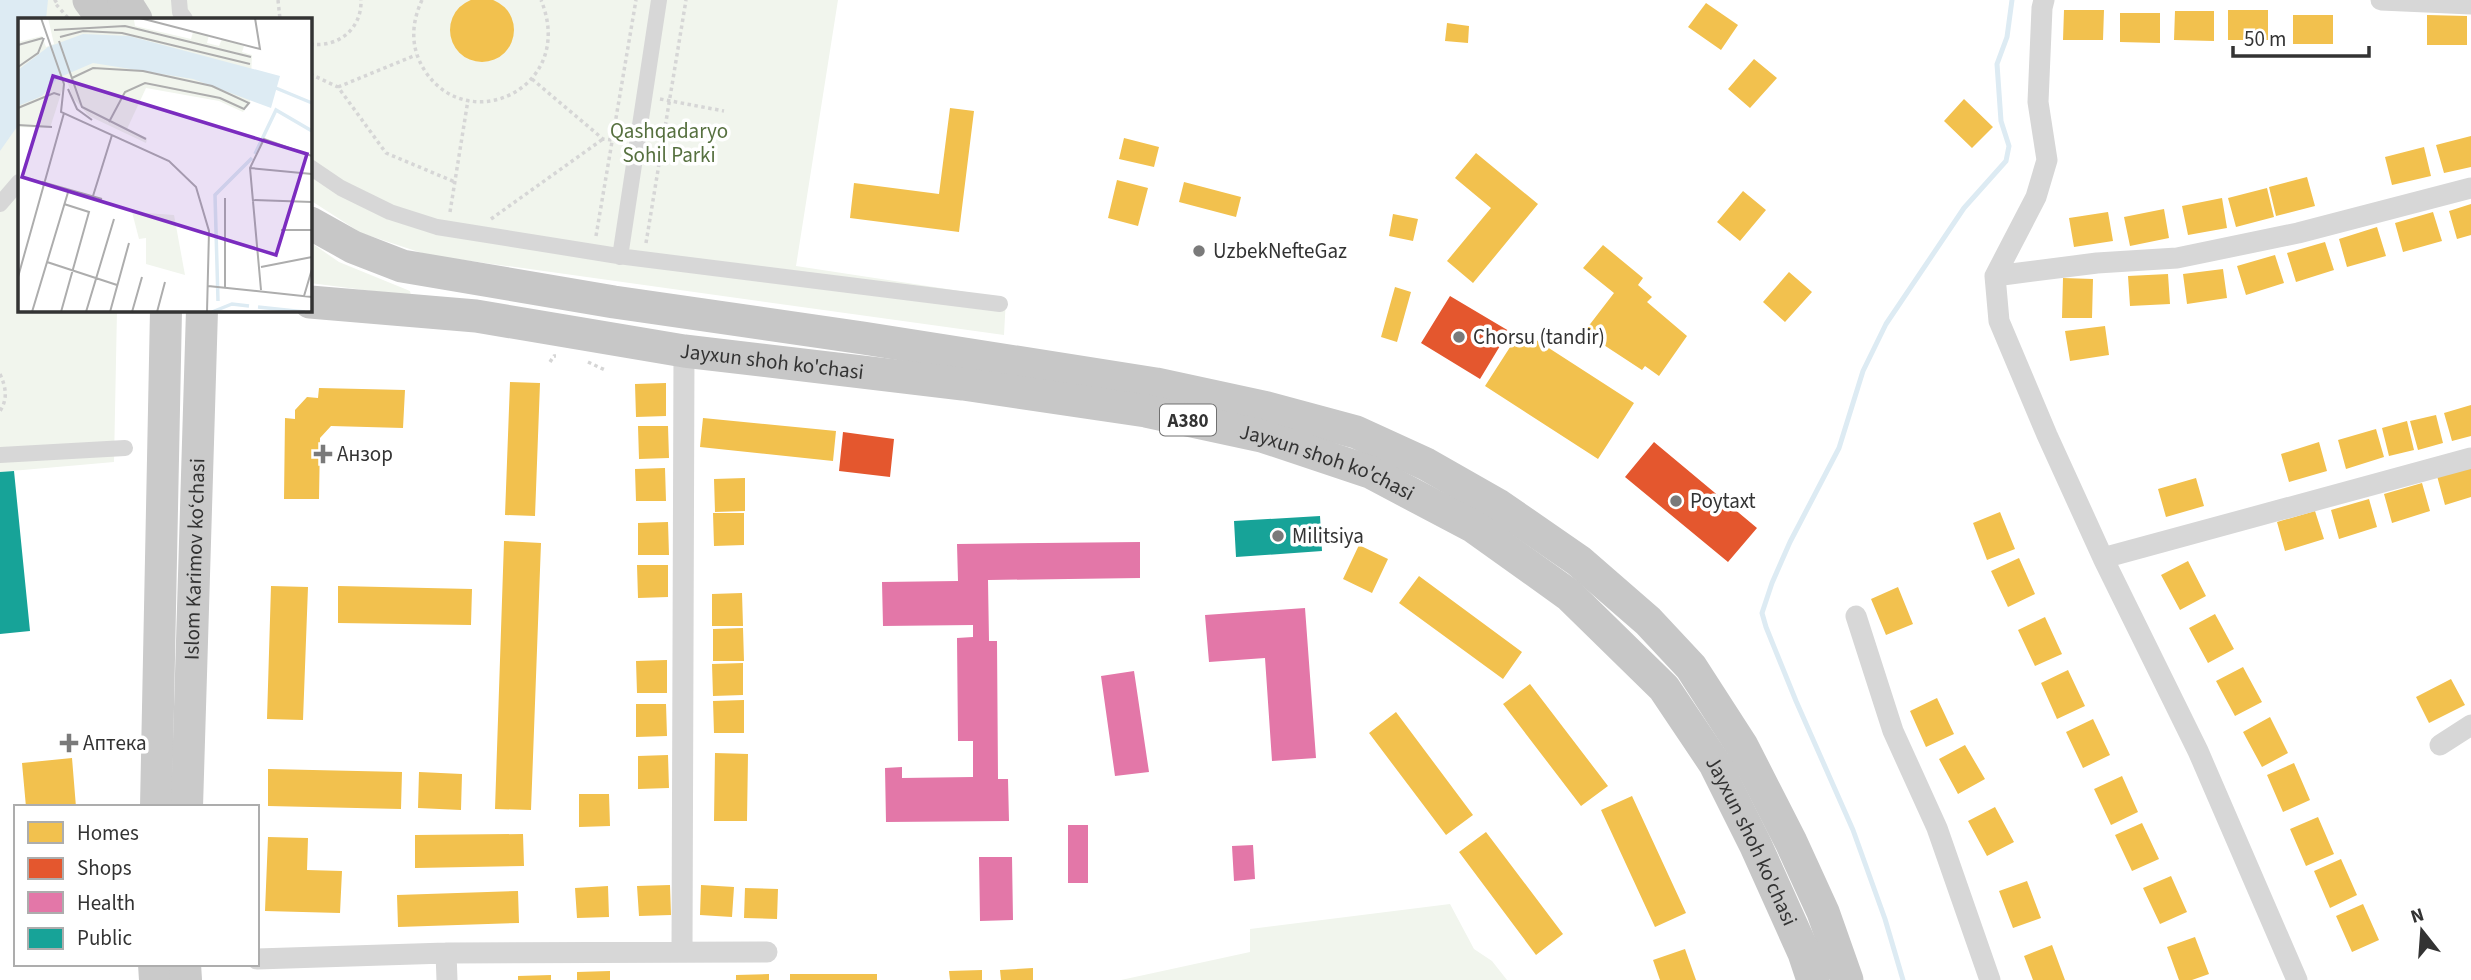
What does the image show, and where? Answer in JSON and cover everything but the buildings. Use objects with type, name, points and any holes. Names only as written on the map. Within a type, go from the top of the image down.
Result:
[{"type":"highway","points":[[96,10],[132,18]]},
{"type":"highway","name":"Jayxun shoh ko'chasi","points":[[312,224],[353,247],[402,266],[484,281],[1156,384],[1267,408],[1356,432],[1426,464],[1498,505],[1579,561],[1648,621],[1691,667],[1742,746],[1791,842],[1823,912],[1847,980]]},
{"type":"highway","points":[[476,316],[484,281]]},
{"type":"highway","name":"Jayxun shoh ko'chasi","points":[[312,302],[476,316],[684,351],[963,384],[1146,411],[1262,436],[1370,472],[1474,527],[1569,595],[1664,688],[1715,764],[1794,929],[1813,980]]},
{"type":"main road","name":"Islom Karimov ko‘chasi","points":[[156,805],[166,312]]},
{"type":"main road","name":"Islom Karimov ko‘chasi","points":[[187,805],[202,312]]},
{"type":"street","points":[[179,0],[180,12],[184,18]]},
{"type":"street","points":[[620,257],[659,0]]},
{"type":"street","points":[[2044,0],[2038,102],[2047,160],[2036,197],[1995,276],[1999,320],[2047,436],[2103,558],[2198,751],[2297,980]]},
{"type":"street","points":[[2381,0],[2471,4]]},
{"type":"street","points":[[312,168],[341,188],[390,212],[447,229],[620,257],[1000,304]]},
{"type":"street","points":[[0,204],[18,183]]},
{"type":"street","points":[[1995,276],[2097,263],[2177,258],[2298,233],[2471,188]]},
{"type":"street","points":[[682,952],[684,351]]},
{"type":"street","points":[[0,455],[125,448]]},
{"type":"street","points":[[2103,558],[2471,458]]},
{"type":"street","points":[[1856,617],[1893,731],[1937,828],[1990,980]]},
{"type":"street","points":[[2440,745],[2471,724]]},
{"type":"street","points":[[259,959],[446,953],[767,952]]},
{"type":"street","points":[[446,953],[447,980]]},
{"type":"path","points":[[57,0],[54,2],[96,10]]},
{"type":"path","points":[[278,0],[280,18]]},
{"type":"path","points":[[312,44],[326,45],[339,41],[350,33],[357,22],[361,0]]},
{"type":"path","points":[[422,0],[415,16],[413,38],[416,55],[430,80],[449,94],[468,100],[493,101],[514,94],[533,79],[544,62],[550,40],[548,18],[541,0]]},
{"type":"path","points":[[593,252],[636,0]]},
{"type":"path","points":[[643,260],[686,0]]},
{"type":"path","points":[[338,87],[416,55]]},
{"type":"path","points":[[312,75],[338,87],[386,153],[455,182]]},
{"type":"path","points":[[533,79],[603,139],[638,143]]},
{"type":"path","points":[[645,96],[724,111]]},
{"type":"path","points":[[447,229],[468,100]]},
{"type":"path","points":[[472,233],[603,139]]},
{"type":"path","points":[[0,374],[6,395],[0,411]]},
{"type":"green space","points":[[0,0],[89,0],[83,18],[18,18],[18,312],[117,312],[114,462],[0,472]]},
{"type":"green space","name":"Qashqadaryo Sohil Parki","points":[[141,0],[838,0],[796,266],[1006,298],[1004,335],[428,255],[361,233],[312,201],[312,18],[153,18]]},
{"type":"green space","points":[[312,243],[339,262],[410,291],[411,296],[312,283]]},
{"type":"green space","points":[[1450,904],[1474,949],[1492,961],[1507,980],[1121,980],[1250,952],[1250,929]]},
{"type":"shaded area","points":[[0,0],[48,0],[46,18],[18,18],[18,125],[0,151]]},
{"type":"waterway","points":[[1903,980],[1885,919],[1853,830],[1796,701],[1762,613],[1790,542],[1839,448],[1863,371],[1886,324],[1964,208],[2006,161],[2009,146],[2001,121],[1997,64],[2007,37],[2012,0]]},
{"type":"place","name":"UzbekNefteGaz","points":[[1199,251]]},
{"type":"place","name":"Chorsu (tandir)","points":[[1459,337]]},
{"type":"place","name":"Анзор","points":[[323,454]]},
{"type":"place","name":"Poytaxt","points":[[1676,501]]},
{"type":"place","name":"Militsiya","points":[[1278,536]]},
{"type":"place","name":"Аптека","points":[[69,743]]}]
